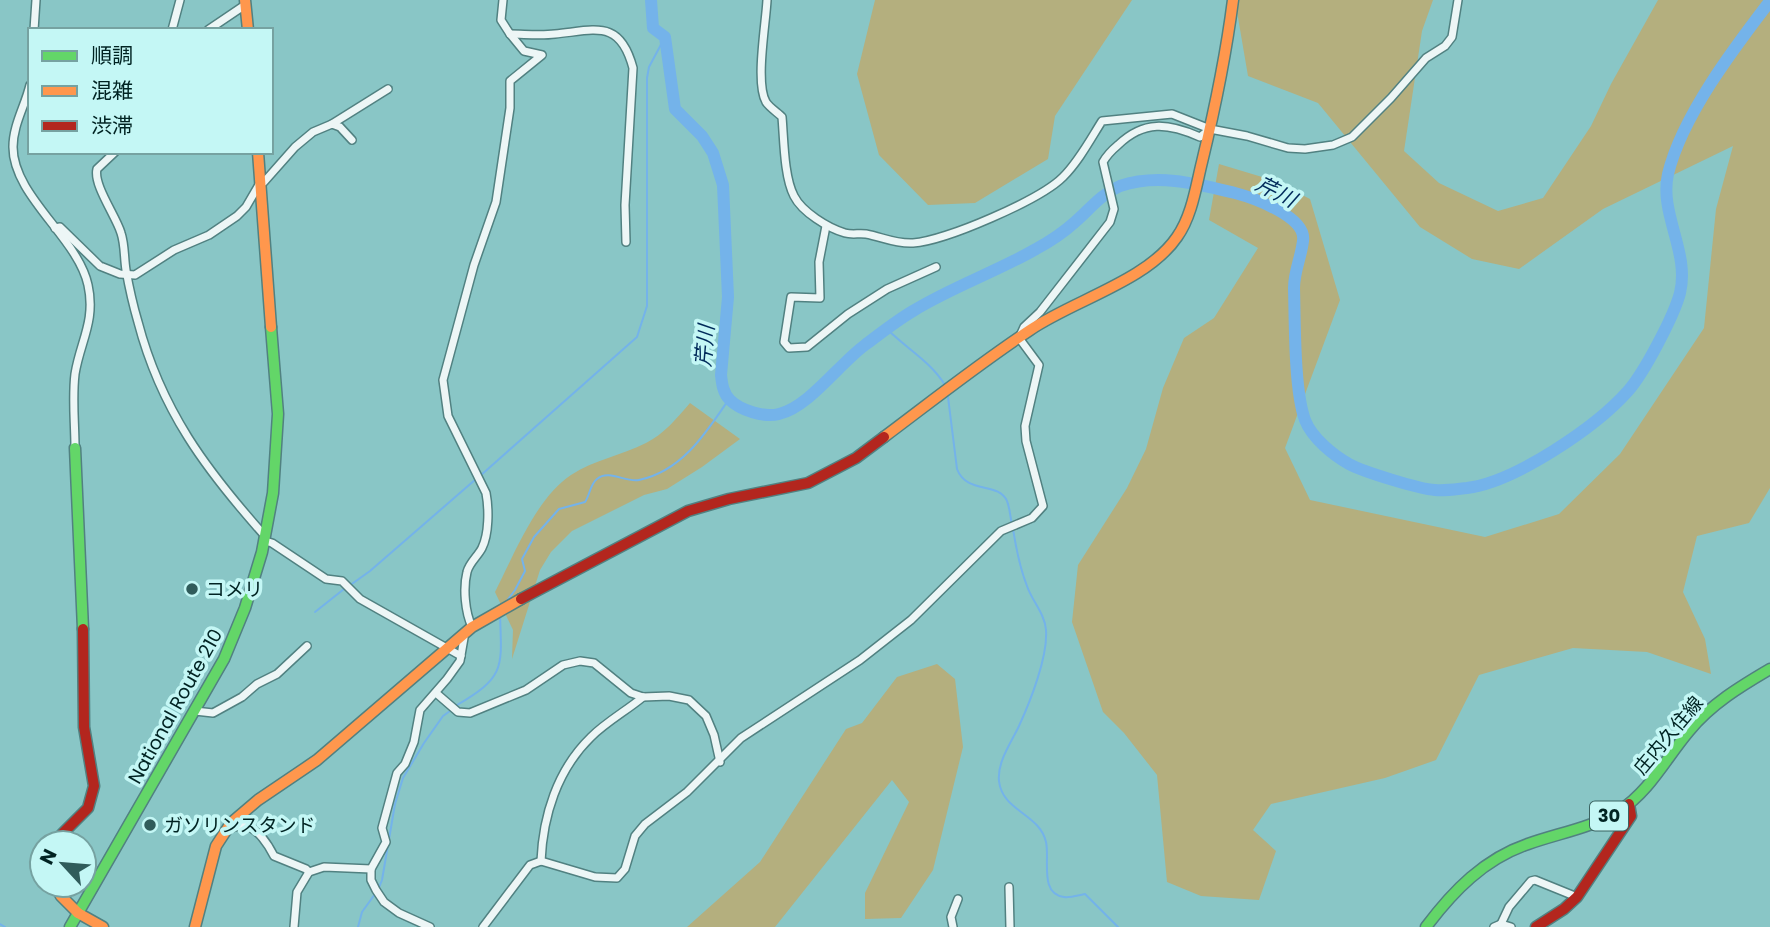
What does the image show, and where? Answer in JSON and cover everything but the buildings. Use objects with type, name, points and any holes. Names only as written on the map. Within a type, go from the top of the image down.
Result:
[{"type":"main road","points":[[195,927],[212,858],[227,829],[258,800],[317,760],[476,624],[548,583],[688,511],[729,499],[787,488],[819,478],[844,466],[1055,314],[1145,269],[1165,253],[1183,227],[1193,200],[1224,66],[1233,0]]},
{"type":"main road","points":[[246,2],[248,28]]},
{"type":"main road","name":"National Route 210","points":[[70,927],[195,711],[237,628],[254,581],[265,539],[276,467],[278,414],[258,154]]},
{"type":"main road","points":[[67,829],[88,808],[94,777],[84,727],[84,644],[75,448]]},
{"type":"main road","name":"庄内久住線","points":[[1426,927],[1477,870],[1499,856],[1524,845],[1584,828],[1629,804],[1647,787],[1707,712],[1728,694],[1770,669]]},
{"type":"main road","name":"庄内久住線","points":[[1535,927],[1564,909],[1577,897],[1631,816],[1629,804]]},
{"type":"main road","points":[[64,899],[78,913],[103,927]]},
{"type":"street","points":[[34,28],[36,0]]},
{"type":"street","points":[[173,28],[180,0]]},
{"type":"street","points":[[476,624],[466,600],[467,572],[485,541],[488,503],[448,416],[443,380],[474,265],[496,202],[510,108],[510,81],[542,55],[524,51],[510,34],[501,20],[503,0]]},
{"type":"street","points":[[767,0],[762,49],[762,90],[767,104],[782,117],[787,165],[794,197],[826,226],[847,234],[866,234],[886,241],[911,243],[927,241],[995,217],[1062,179],[1102,121],[1172,114],[1209,134]]},
{"type":"street","points":[[483,927],[530,865],[541,862],[595,877],[617,878],[625,869],[635,836],[645,824],[687,792],[720,762],[741,738],[860,660],[911,620],[1001,531],[1032,518],[1043,506],[1026,441],[1025,426],[1039,365],[1019,338],[1024,327],[1040,312],[1110,222],[1114,209],[1103,162],[1128,135],[1153,125],[1184,129],[1200,137],[1209,134],[1247,136],[1288,148],[1305,149],[1332,145],[1352,137],[1426,58],[1445,46],[1452,37],[1458,0]]},
{"type":"street","points":[[211,28],[246,2]]},
{"type":"street","points":[[510,34],[552,34],[604,29],[618,36],[628,50],[633,68],[625,205],[626,242]]},
{"type":"street","points":[[55,228],[60,227],[100,266],[115,273],[135,275],[174,250],[209,235],[229,222],[246,207],[260,183],[303,140],[388,89]]},
{"type":"street","points":[[28,91],[15,133],[13,155],[22,179],[78,261],[90,294],[88,331],[73,389],[75,448]]},
{"type":"street","points":[[332,124],[340,127],[352,140]]},
{"type":"street","points":[[113,154],[97,169],[96,180],[122,235],[127,275],[146,351],[170,407],[190,443],[265,539],[327,579],[342,580],[355,596],[461,656]]},
{"type":"street","points":[[826,226],[819,262],[820,298],[791,297],[784,342],[789,348],[807,347],[848,314],[887,289],[936,267]]},
{"type":"street","points":[[430,927],[399,913],[384,902],[371,880],[371,869],[386,842],[382,828],[397,773],[405,764],[414,742],[420,710],[457,666],[461,656],[462,635]]},
{"type":"street","points":[[195,711],[212,713],[225,707],[267,677],[277,674],[307,646]]},
{"type":"street","points":[[436,693],[458,712],[470,713],[509,698],[545,679],[564,665],[580,661],[594,663],[631,693],[643,697],[669,696],[689,701],[706,716],[714,735],[720,762]]},
{"type":"street","points":[[541,862],[542,833],[549,807],[571,759],[591,737],[643,697]]},
{"type":"street","points":[[227,829],[242,825],[248,827],[269,845],[274,856],[309,872]]},
{"type":"street","points":[[294,927],[297,892],[309,872],[324,867],[371,869]]},
{"type":"street","points":[[1511,927],[1498,926],[1509,907],[1531,881],[1535,880],[1577,897]]},
{"type":"street","points":[[1009,887],[1010,927]]},
{"type":"street","points":[[953,927],[951,918],[958,900]]},
{"type":"shaded area","points":[[875,0],[1132,0],[1055,116],[1048,159],[975,203],[928,205],[879,155],[857,74]]},
{"type":"shaded area","points":[[1235,0],[1433,0],[1422,31],[1404,151],[1439,183],[1498,211],[1543,198],[1591,126],[1658,0],[1770,0],[1770,488],[1749,523],[1697,536],[1683,592],[1705,639],[1711,674],[1647,652],[1573,648],[1479,675],[1436,760],[1385,778],[1271,804],[1253,830],[1276,851],[1259,900],[1201,896],[1167,882],[1157,775],[1124,733],[1103,712],[1072,622],[1078,565],[1127,488],[1146,449],[1163,388],[1184,338],[1214,318],[1258,248],[1209,220],[1219,164],[1275,181],[1310,199],[1340,300],[1285,448],[1310,500],[1485,537],[1559,514],[1620,454],[1704,328],[1716,209],[1733,146],[1603,209],[1519,269],[1472,259],[1420,227],[1318,103],[1248,76]]},
{"type":"shaded area","points":[[690,403],[740,439],[667,489],[644,495],[572,531],[551,552],[540,570],[512,659],[513,630],[495,592],[537,512],[558,485],[571,475],[652,439],[670,426]]},
{"type":"shaded area","points":[[937,664],[955,679],[963,747],[933,870],[901,918],[865,919],[865,893],[909,802],[892,780],[775,927],[687,927],[760,862],[846,729],[862,723],[897,677]]},
{"type":"waterway","name":"芹川","points":[[651,0],[653,28],[665,37],[675,109],[702,136],[713,153],[723,185],[728,297],[721,375],[724,391],[734,404],[766,415],[790,410],[813,394],[855,353],[901,319],[943,294],[1046,243],[1113,189],[1149,180],[1178,181],[1254,199],[1278,210],[1297,224],[1303,241],[1294,282],[1296,355],[1301,407],[1308,427],[1336,456],[1349,464],[1405,483],[1443,490],[1486,484],[1531,464],[1576,436],[1614,405],[1635,383],[1665,329],[1680,293],[1681,263],[1666,189],[1675,152],[1711,83],[1770,1]]},
{"type":"waterway","points":[[480,476],[637,337],[647,306],[647,78],[649,67],[665,37]]},
{"type":"waterway","points":[[887,329],[925,362],[945,385]]},
{"type":"waterway","points":[[948,397],[957,469],[968,482],[1003,495],[1008,504],[1012,524]]},
{"type":"waterway","points":[[506,602],[525,571],[522,559],[534,537],[559,509],[585,502],[593,484],[602,476],[639,480],[668,468],[692,449],[729,399]]},
{"type":"waterway","points":[[349,586],[476,479]]},
{"type":"waterway","points":[[1013,529],[1018,558],[1029,592],[1045,624],[1046,641],[1033,692],[1005,753],[999,781],[1007,799],[1037,825],[1042,833],[1046,842],[1047,875],[1051,890],[1064,897],[1085,894],[1118,927]]},
{"type":"waterway","points":[[315,612],[344,589]]},
{"type":"waterway","points":[[457,705],[484,687],[497,670],[501,648],[500,616]]},
{"type":"waterway","points":[[378,890],[395,804],[403,778],[424,743],[443,716],[450,711]]},
{"type":"waterway","points":[[358,927],[362,912],[375,894]]},
{"type":"waterway","points":[[0,924],[5,927]]},
{"type":"traffic: fast","points":[[70,927],[224,659],[245,608],[262,552],[273,493],[278,414],[271,327]]},
{"type":"traffic: fast","points":[[75,448],[83,629]]},
{"type":"traffic: fast","points":[[1426,927],[1459,889],[1497,858],[1528,844],[1597,822],[1630,803],[1649,784],[1707,712],[1770,669]]},
{"type":"traffic: slow","points":[[245,0],[248,28]]},
{"type":"traffic: slow","points":[[884,437],[1030,330],[1148,266],[1177,237],[1190,210],[1195,191],[1220,81],[1233,0]]},
{"type":"traffic: slow","points":[[258,154],[271,327]]},
{"type":"traffic: slow","points":[[195,927],[216,846],[231,823],[258,800],[317,760],[472,627],[521,599]]},
{"type":"traffic: slow","points":[[64,899],[78,913]]},
{"type":"traffic: slow","points":[[78,913],[103,927]]},
{"type":"traffic: jam","points":[[521,599],[688,511],[729,499],[808,483],[856,458],[884,437]]},
{"type":"traffic: jam","points":[[67,829],[88,808],[94,786],[84,727],[83,629]]},
{"type":"traffic: jam","points":[[1536,927],[1577,897],[1631,816],[1629,804]]},
{"type":"place","name":"コメリ","points":[[192,589]]},
{"type":"place","name":"ガソリンスタンド","points":[[150,825]]}]
